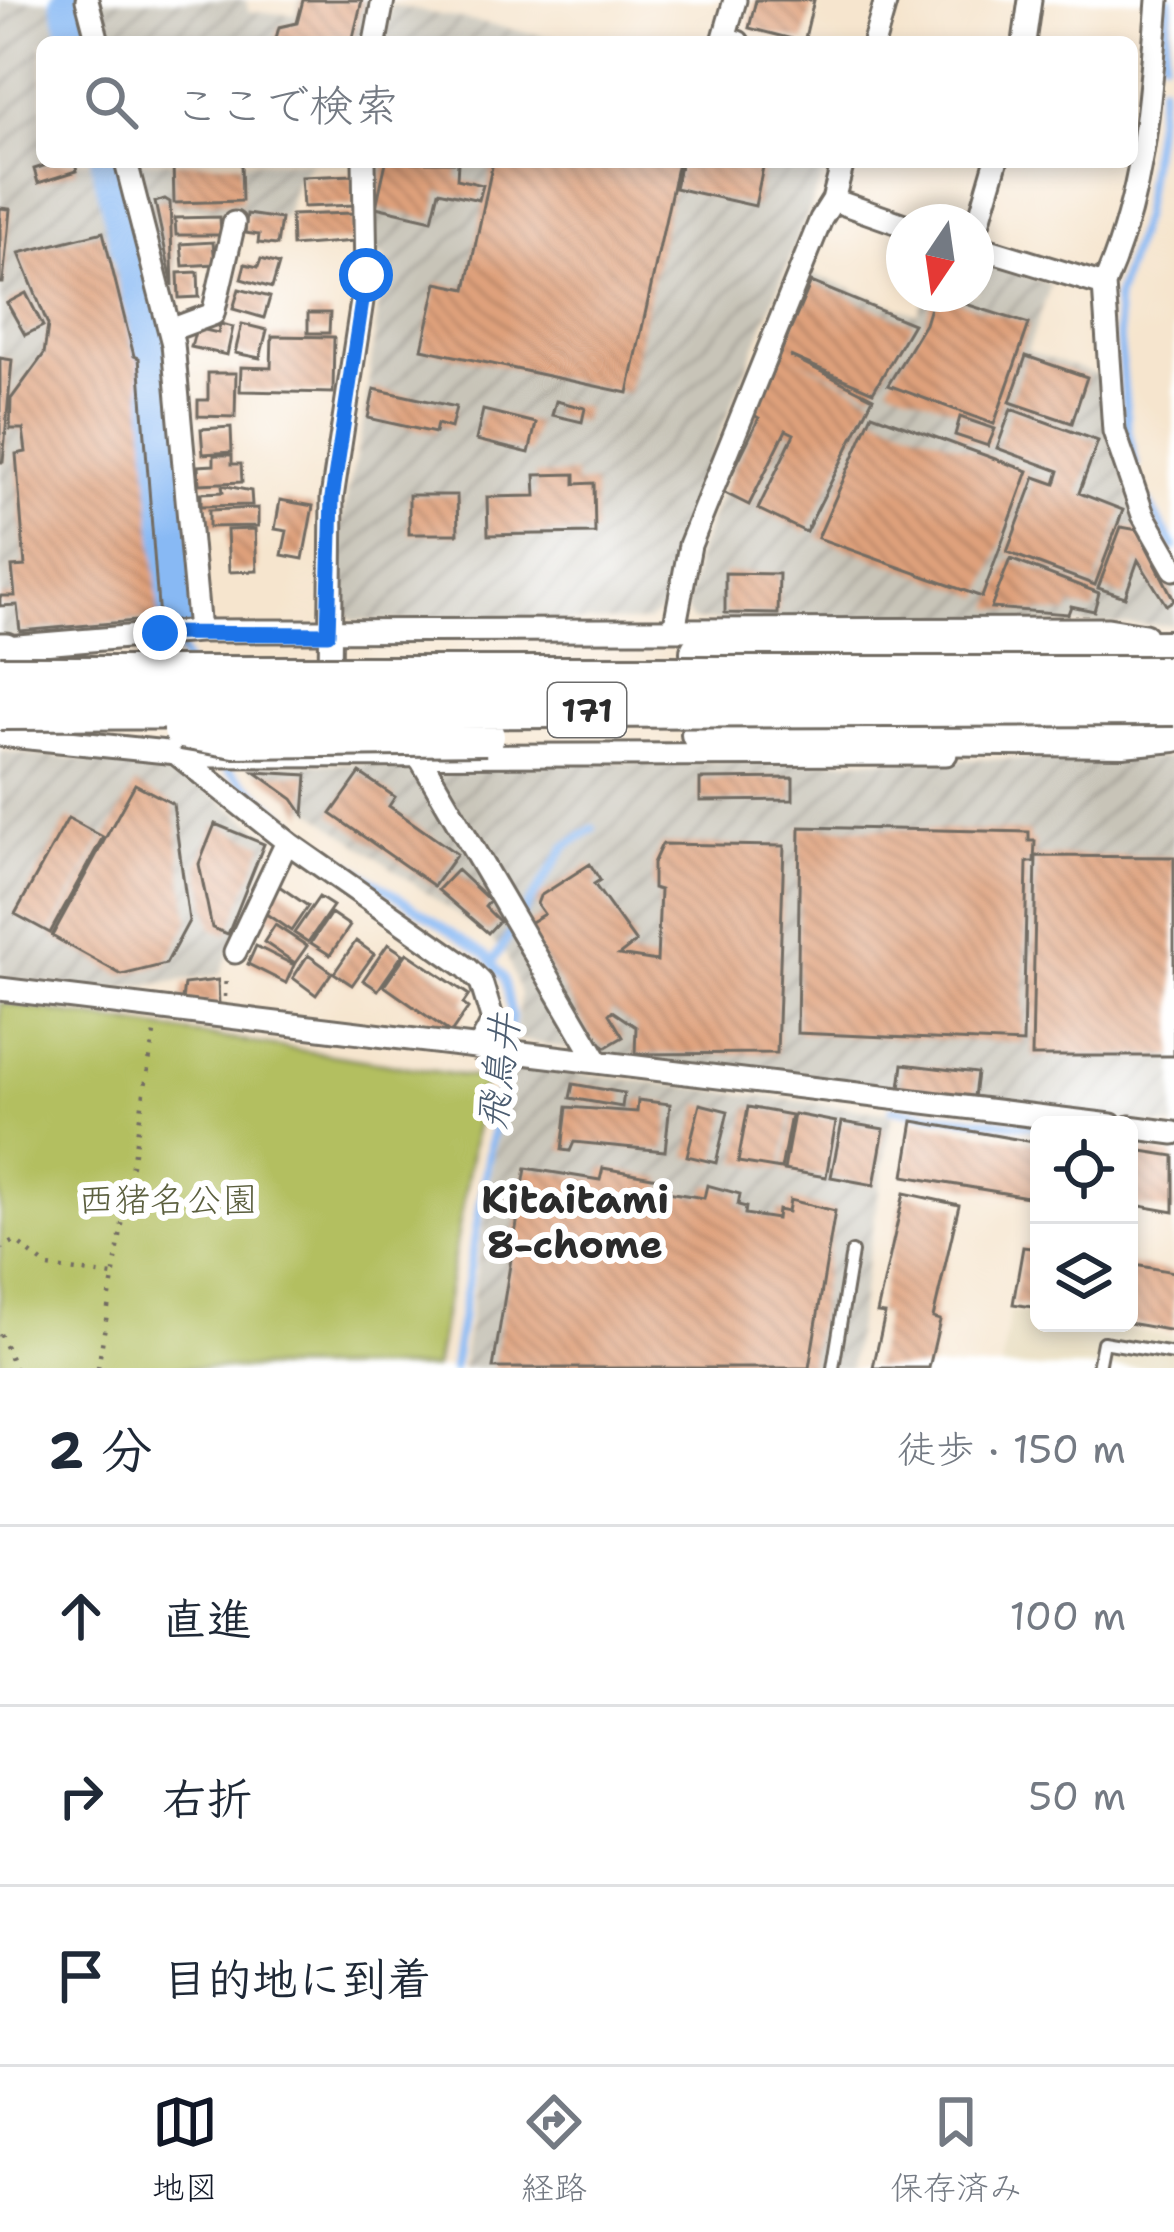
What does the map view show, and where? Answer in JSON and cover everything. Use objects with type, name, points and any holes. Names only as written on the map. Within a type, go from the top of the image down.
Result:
[{"type":"highway","name":"171","points":[[145,677],[196,658],[687,641],[1174,644]]},
{"type":"highway","name":"171","points":[[2,657],[145,677],[1174,675]]},
{"type":"highway","name":"171","points":[[4,728],[81,714],[1174,706]]},
{"type":"highway","name":"171","points":[[81,714],[235,739],[700,734],[1122,738],[1174,733]]},
{"type":"street","points":[[87,0],[96,36]]},
{"type":"street","points":[[376,36],[383,0]]},
{"type":"street","points":[[725,36],[734,0]]},
{"type":"street","points":[[876,36],[886,0]]},
{"type":"street","points":[[1025,36],[1030,0]]},
{"type":"street","points":[[1158,0],[1149,106],[1130,226],[1103,285],[1114,431],[1143,514],[1174,569]]},
{"type":"street","points":[[128,168],[170,330],[199,631]]},
{"type":"street","points":[[332,759],[328,634],[332,498],[366,275],[364,168]]},
{"type":"street","points":[[841,168],[833,200],[820,219],[690,545],[687,641],[435,632],[199,631],[2,657],[4,728],[178,755],[332,759],[1122,752],[1174,742]]},
{"type":"street","points":[[984,204],[994,168]]},
{"type":"street","points":[[833,200],[886,219]]},
{"type":"street","points":[[170,330],[213,314],[237,252],[234,223]]},
{"type":"street","points":[[994,252],[1103,285]]},
{"type":"street","points":[[435,632],[428,758],[598,1062]]},
{"type":"street","points":[[178,755],[286,842],[481,982],[493,1021],[483,1050]]},
{"type":"street","points":[[235,952],[286,842]]},
{"type":"street","points":[[0,988],[1038,1116]]},
{"type":"street","points":[[1138,1128],[1174,1133]]},
{"type":"lane","points":[[832,1368],[852,1252]]},
{"type":"lane","points":[[1098,1368],[1103,1342],[1174,1354]]},
{"type":"path","points":[[226,1017],[224,986],[235,952]]},
{"type":"path","points":[[98,1368],[154,1033]]},
{"type":"path","points":[[0,1249],[15,1241],[48,1267],[113,1276]]},
{"type":"path","points":[[0,1334],[15,1368]]},
{"type":"shaded area","points":[[0,0],[246,0],[248,11],[296,15],[300,0],[378,0],[371,36],[36,36],[36,168],[307,168],[295,184],[285,218],[173,207],[178,311],[142,329],[163,621],[0,638]]},
{"type":"shaded area","points":[[391,5],[544,36],[385,36]]},
{"type":"shaded area","points":[[373,168],[826,168],[686,520],[667,606],[647,622],[354,621],[340,608],[340,528],[363,424],[385,256],[373,252]]},
{"type":"shaded area","points":[[994,264],[1051,284],[1027,351],[1104,377],[1134,515],[1174,590],[1174,625],[692,621],[686,610],[699,549],[809,273],[886,302],[886,312],[994,312]]},
{"type":"shaded area","points":[[0,751],[178,769],[274,839],[220,975],[103,991],[0,978]]},
{"type":"shaded area","points":[[1174,758],[1174,1127],[1138,1123],[1138,1116],[1086,1116],[603,1056],[515,1039],[520,994],[507,956],[487,936],[246,764]]},
{"type":"shaded area","points":[[507,1064],[892,1113],[850,1368],[462,1368]]},
{"type":"shaded area","points":[[1010,1311],[1030,1314],[1030,1332],[1138,1331],[1174,1337],[1174,1368],[1001,1368]]},
{"type":"green space","name":"西猪名公園","points":[[0,1003],[484,1079],[435,1368],[0,1368]]},
{"type":"building","points":[[303,0],[362,0],[353,36],[277,36],[279,27],[297,23]]},
{"type":"building","points":[[756,0],[814,0],[805,36],[749,28]]},
{"type":"building","points":[[76,168],[77,171],[38,183],[34,169]]},
{"type":"building","points":[[173,168],[241,168],[242,201],[174,203]]},
{"type":"building","points":[[385,168],[458,168],[457,179],[483,185],[479,200],[439,191],[432,220],[376,207]]},
{"type":"building","points":[[492,168],[677,168],[628,393],[422,349],[437,283],[466,289]]},
{"type":"building","points":[[680,168],[763,168],[755,206],[675,188]]},
{"type":"building","points":[[354,175],[355,205],[303,207],[301,177]]},
{"type":"building","points":[[155,202],[170,202],[173,286]]},
{"type":"building","points":[[0,208],[10,209],[3,283],[0,283]]},
{"type":"building","points":[[353,213],[354,241],[292,246],[291,215]]},
{"type":"building","points":[[247,214],[281,219],[277,245],[258,243],[259,235],[245,233]]},
{"type":"building","points":[[220,217],[221,235],[176,235],[175,218]]},
{"type":"building","points":[[103,232],[134,356],[139,358],[159,619],[20,631],[17,605],[0,606],[0,596],[15,596],[12,567],[25,566],[16,454],[26,452],[23,429],[10,429],[11,399],[44,354],[48,325],[19,253]]},
{"type":"building","points":[[213,242],[215,264],[183,266],[181,244]]},
{"type":"building","points":[[261,259],[279,264],[272,288],[241,279],[245,264],[258,267]]},
{"type":"building","points":[[198,272],[199,297],[179,298],[178,273]]},
{"type":"building","points":[[811,282],[913,324],[873,392],[790,356],[873,398],[806,532],[758,509],[794,434],[786,430],[749,505],[723,492],[759,418],[754,415]]},
{"type":"building","points":[[239,289],[270,297],[264,318],[233,309]]},
{"type":"building","points":[[26,293],[43,326],[25,335],[7,303]]},
{"type":"building","points":[[929,312],[991,312],[1029,324],[994,424],[888,385]]},
{"type":"building","points":[[308,313],[330,313],[329,333],[308,333]]},
{"type":"building","points":[[220,324],[233,327],[227,355],[191,347],[196,328],[218,333]]},
{"type":"building","points":[[242,324],[267,330],[260,358],[235,353]]},
{"type":"building","points":[[272,336],[334,337],[333,393],[240,391],[241,367],[271,368]]},
{"type":"building","points":[[1026,356],[1087,377],[1072,423],[1010,402]]},
{"type":"building","points":[[0,358],[12,360],[3,462],[0,462]]},
{"type":"building","points":[[208,373],[236,373],[235,417],[198,416],[198,400],[208,400]]},
{"type":"building","points":[[374,389],[456,407],[451,428],[437,424],[435,433],[368,418]]},
{"type":"building","points":[[556,401],[585,408],[582,422],[552,415]]},
{"type":"building","points":[[1011,409],[1098,441],[1079,493],[1123,510],[1095,585],[1007,552],[1035,477],[1055,484],[1059,471],[997,448]]},
{"type":"building","points":[[483,410],[536,423],[529,453],[476,440]]},
{"type":"building","points":[[872,414],[1028,471],[982,597],[818,538]]},
{"type":"building","points":[[960,417],[995,429],[988,446],[955,435]]},
{"type":"building","points":[[231,427],[232,452],[203,454],[201,429]]},
{"type":"building","points":[[214,455],[232,455],[232,464],[241,464],[242,482],[199,484],[198,466],[214,465]]},
{"type":"building","points":[[575,474],[575,484],[594,483],[595,533],[488,535],[487,497],[536,496],[535,475]]},
{"type":"building","points":[[222,485],[251,491],[252,505],[201,506],[201,493],[223,492]]},
{"type":"building","points":[[409,495],[457,495],[458,534],[409,534]]},
{"type":"building","points":[[280,500],[313,506],[303,559],[282,555],[287,531],[275,529]]},
{"type":"building","points":[[258,508],[258,526],[209,527],[209,510]]},
{"type":"building","points":[[1121,527],[1138,530],[1174,600],[1166,605],[1138,560],[1125,597],[1098,588]]},
{"type":"building","points":[[255,529],[257,571],[229,572],[227,530]]},
{"type":"building","points":[[1010,559],[1099,593],[1094,611],[1071,606],[1068,614],[991,608]]},
{"type":"building","points":[[725,573],[779,574],[778,614],[725,613]]},
{"type":"building","points":[[255,772],[307,775],[304,815],[293,799]]},
{"type":"building","points":[[360,773],[395,797],[389,806],[457,854],[434,886],[331,814]]},
{"type":"building","points":[[793,778],[793,800],[700,801],[700,779]]},
{"type":"building","points":[[135,784],[173,804],[189,921],[166,964],[122,975],[52,936]]},
{"type":"building","points":[[68,818],[103,837],[50,933],[15,914]]},
{"type":"building","points":[[215,824],[264,844],[228,934],[212,928],[199,864]]},
{"type":"building","points":[[800,827],[1029,832],[1029,841],[1035,841],[1034,862],[1027,862],[1023,1043],[797,1033]]},
{"type":"building","points":[[662,844],[784,846],[777,1053],[635,1054],[636,1027],[612,1011],[609,1014],[623,1037],[606,1047],[593,1038],[524,926],[544,914],[537,904],[540,896],[590,864],[600,880],[594,884],[636,942],[619,955],[657,961],[660,890],[653,888],[653,863]]},
{"type":"building","points":[[1036,856],[1174,857],[1174,1056],[1032,1056]]},
{"type":"building","points":[[457,870],[490,901],[485,907],[499,921],[488,933],[438,890]]},
{"type":"building","points":[[276,884],[308,906],[291,931],[259,909]]},
{"type":"building","points":[[319,897],[333,906],[308,942],[294,933]]},
{"type":"building","points":[[331,913],[350,926],[330,955],[311,943]]},
{"type":"building","points":[[275,925],[307,946],[295,963],[264,942]]},
{"type":"building","points":[[356,941],[374,954],[352,985],[334,973]]},
{"type":"building","points":[[388,944],[403,954],[378,990],[363,980]]},
{"type":"building","points":[[256,946],[294,965],[286,983],[248,964]]},
{"type":"building","points":[[407,953],[469,995],[463,1004],[468,1008],[451,1033],[384,986]]},
{"type":"building","points":[[308,955],[332,972],[316,995],[293,978]]},
{"type":"building","points":[[218,980],[219,1005],[182,1000],[184,984]]},
{"type":"building","points":[[903,1064],[977,1073],[974,1097],[900,1088]]},
{"type":"building","points":[[573,1084],[624,1093],[622,1107],[570,1098]]},
{"type":"building","points":[[638,1100],[670,1104],[665,1151],[574,1142],[570,1151],[562,1150],[567,1107],[637,1112]]},
{"type":"building","points":[[700,1104],[728,1111],[716,1163],[687,1156]]},
{"type":"building","points":[[748,1107],[791,1115],[781,1169],[738,1162]]},
{"type":"building","points":[[794,1114],[836,1122],[826,1177],[784,1170]]},
{"type":"building","points":[[913,1121],[1030,1141],[1030,1197],[904,1176]]},
{"type":"building","points":[[842,1122],[884,1129],[874,1185],[831,1177]]},
{"type":"building","points":[[1138,1150],[1174,1156],[1174,1212],[1138,1206]]},
{"type":"building","points":[[526,1168],[600,1180],[603,1168],[663,1179],[661,1191],[704,1198],[707,1185],[740,1194],[738,1205],[746,1207],[745,1214],[777,1219],[778,1210],[788,1212],[790,1200],[835,1211],[809,1368],[493,1368]]},
{"type":"building","points":[[904,1193],[959,1205],[933,1318],[940,1320],[929,1368],[873,1368],[885,1314],[877,1313]]},
{"type":"building","points":[[1023,1247],[1030,1248],[1030,1307],[1013,1304]]},
{"type":"building","points":[[1138,1266],[1174,1272],[1174,1331],[1138,1325]]},
{"type":"waterway","name":"飛鳥井","points":[[73,0],[82,36]]},
{"type":"waterway","points":[[1164,59],[1169,0]]},
{"type":"waterway","points":[[1136,465],[1128,431],[1116,299],[1142,218],[1161,86]]},
{"type":"waterway","name":"飛鳥井","points":[[114,168],[157,346],[173,619]]},
{"type":"waterway","points":[[1148,502],[1174,547]]},
{"type":"waterway","name":"飛鳥井","points":[[179,645],[186,663]]},
{"type":"waterway","name":"飛鳥井","points":[[227,769],[314,841],[486,955],[504,978],[512,1017],[453,1368]]},
{"type":"waterway","points":[[493,961],[565,847],[593,828]]},
{"type":"waterway","points":[[892,1109],[1030,1126]]},
{"type":"waterway","points":[[1138,1140],[1174,1144]]},
{"type":"district","name":"Kitaitami 8-chome","points":[[575,1222]]},
{"type":"route","points":[[160,633],[328,634],[332,498],[366,275]]}]
